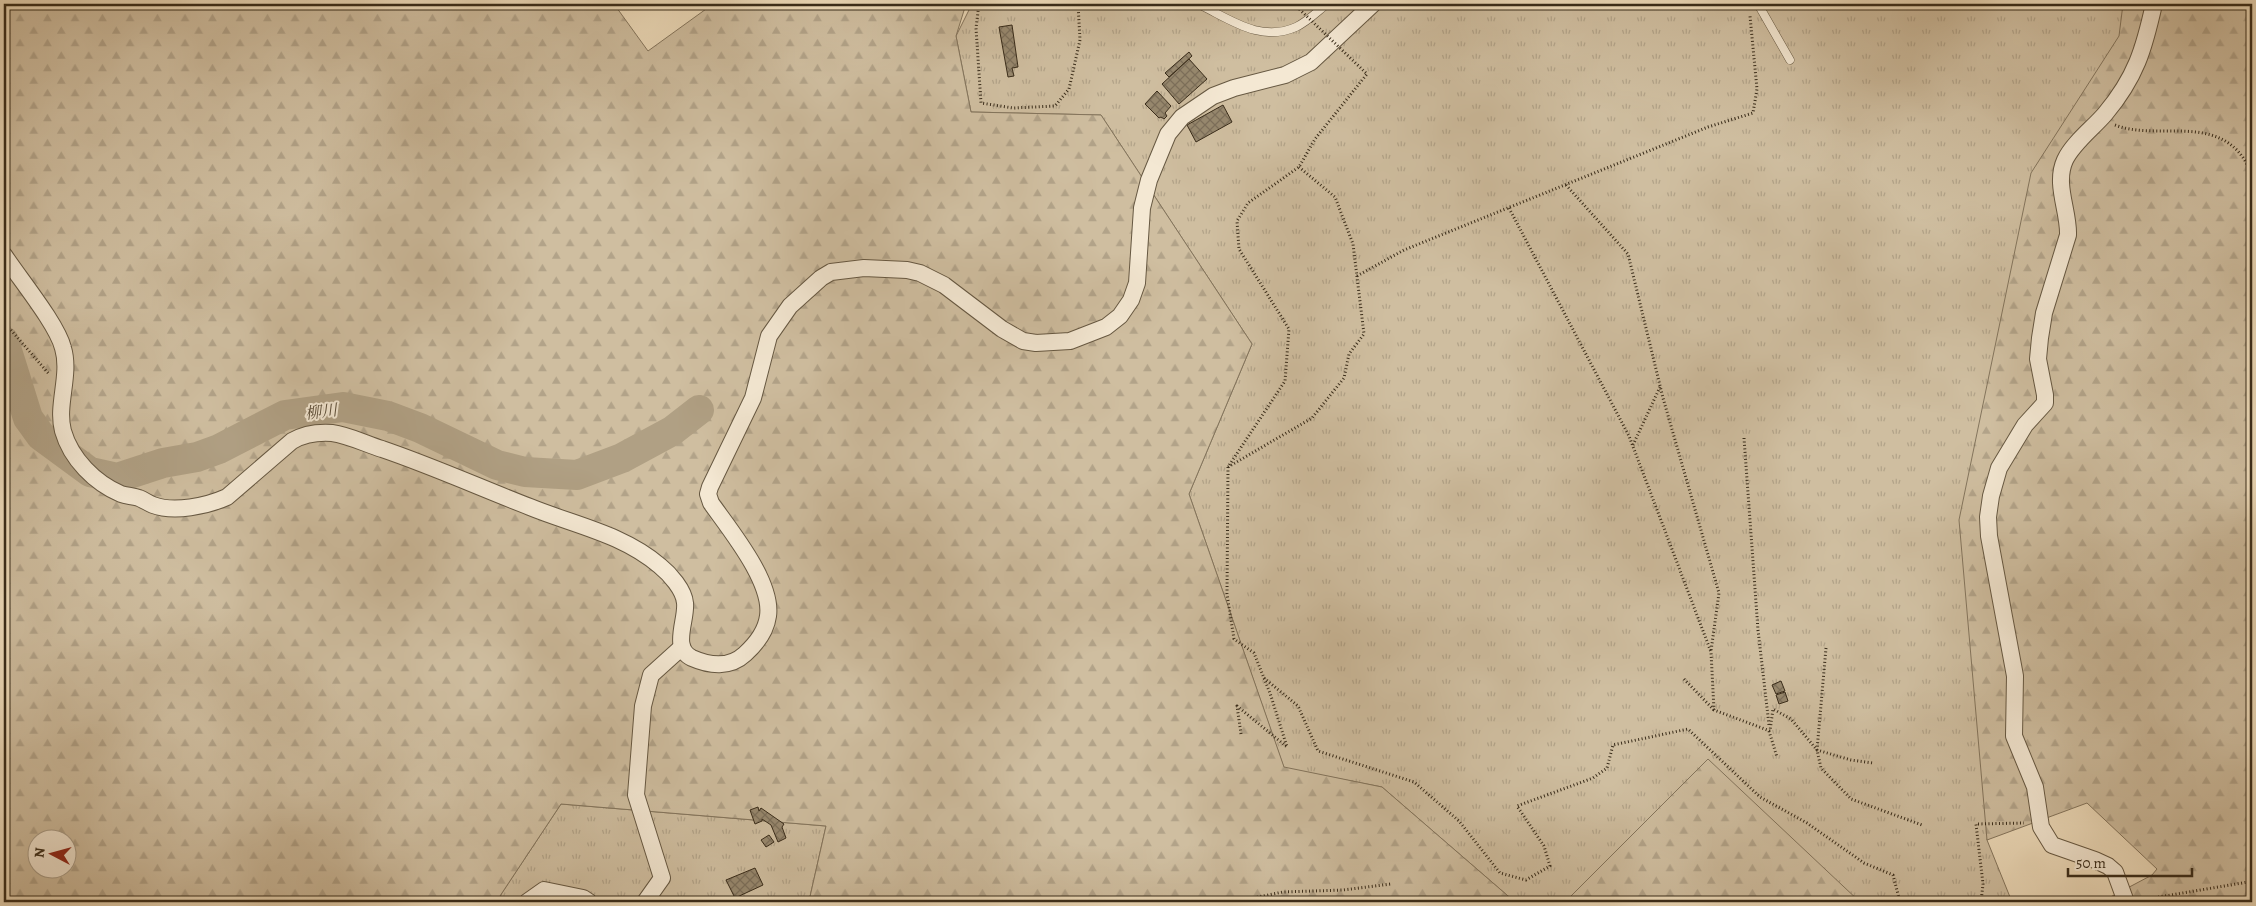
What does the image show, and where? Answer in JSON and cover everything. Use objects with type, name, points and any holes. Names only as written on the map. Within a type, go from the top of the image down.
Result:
[{"type":"street","points":[[4,255],[57,333],[64,348],[65,388],[61,421],[69,447],[78,461],[107,487],[123,495],[169,508],[216,502],[227,497],[292,441],[302,435],[333,434],[402,456],[533,509],[610,535],[650,557],[674,581],[685,601],[682,647],[691,658],[714,664],[727,664],[736,661],[745,654],[764,630],[768,616],[764,588],[743,549],[711,503],[708,494],[753,398],[769,336],[799,296],[831,272],[864,268],[907,270],[920,273],[944,284],[1002,329],[1023,340],[1036,343],[1070,341],[1106,327],[1125,308],[1137,283],[1142,208],[1149,180],[1168,134],[1182,117],[1213,96],[1241,86],[1285,75],[1311,62],[1373,4]]},
{"type":"street","points":[[2133,901],[2115,872],[2102,863],[2052,846],[2045,837],[2036,787],[2014,736],[2015,676],[1999,595],[1988,516],[1999,468],[2025,425],[2045,403],[2038,359],[2044,313],[2068,235],[2068,224],[2062,199],[2062,172],[2065,160],[2118,97],[2133,74],[2144,47],[2154,4]]},
{"type":"street","points":[[645,902],[662,878],[636,795],[643,706],[651,675],[682,647]]},
{"type":"street","points":[[527,902],[544,890],[583,898],[589,902]]},
{"type":"lane","points":[[1198,4],[1254,31],[1278,32],[1297,26],[1327,4]]},
{"type":"lane","points":[[1758,4],[1790,60]]},
{"type":"path","points":[[979,4],[976,28],[981,103],[1013,108],[1055,106],[1069,89],[1080,40],[1078,4]]},
{"type":"path","points":[[1241,734],[1237,706],[1287,747],[1254,653],[1234,639],[1228,594],[1228,467],[1284,381],[1289,329],[1239,249],[1237,221],[1248,203],[1299,167],[1315,138],[1367,74],[1294,4]]},
{"type":"path","points":[[1357,276],[1404,250],[1708,127],[1754,113],[1757,89],[1750,12]]},
{"type":"path","points":[[2100,119],[2120,127],[2188,130],[2224,141],[2244,159],[2252,181]]},
{"type":"path","points":[[1228,467],[1312,418],[1344,378],[1348,354],[1364,334],[1353,244],[1335,197],[1299,167]]},
{"type":"path","points":[[1566,185],[1628,254],[1660,387],[1719,593],[1711,652],[1714,710]]},
{"type":"path","points":[[1509,208],[1633,446],[1711,652]]},
{"type":"path","points":[[2252,245],[2248,282],[2252,286]]},
{"type":"path","points":[[4,322],[31,353]]},
{"type":"path","points":[[1633,446],[1660,387]]},
{"type":"path","points":[[1744,438],[1758,630],[1770,732],[1777,757]]},
{"type":"path","points":[[1826,648],[1818,750],[1821,768],[1851,799],[1922,825]]},
{"type":"path","points":[[1264,678],[1298,706],[1318,750],[1414,782],[1459,821],[1500,873],[1526,880],[1550,866],[1544,846],[1517,806],[1593,778],[1607,768],[1614,745],[1688,729],[1760,796],[1807,823],[1864,864],[1893,875],[1900,902]]},
{"type":"path","points":[[1684,679],[1714,710],[1770,732]]},
{"type":"path","points":[[1770,732],[1772,709],[1791,718],[1818,750],[1852,760],[1873,763]]},
{"type":"path","points":[[1980,902],[1983,884],[1976,824],[2041,822]]},
{"type":"path","points":[[2133,901],[2248,882]]},
{"type":"path","points":[[1233,902],[1283,892],[1342,890],[1391,884]]},
{"type":"green space","points":[[4,4],[614,4],[648,51],[713,4],[966,4],[956,36],[971,112],[1101,115],[1252,344],[1189,494],[1284,767],[1382,787],[1515,902],[805,902],[809,901],[826,826],[561,804],[496,902],[4,902]]},
{"type":"green space","points":[[972,4],[2131,4],[1987,840],[2012,902],[1838,902],[1708,759],[1565,902],[1515,902],[1382,787],[1284,768],[1189,494],[1252,344],[1101,115],[971,112],[956,36]]},
{"type":"green space","points":[[2123,4],[2252,4],[2252,902],[2101,902],[2152,875],[2157,869],[2087,803],[1987,840],[1959,520],[2031,173],[2119,36]]},
{"type":"green space","points":[[1708,759],[1860,902],[1565,902]]},
{"type":"green space","points":[[561,804],[826,826],[809,901],[496,902]]},
{"type":"building","points":[[1012,25],[1018,67],[1012,68],[1014,76],[1008,77],[999,27]]},
{"type":"building","points":[[1189,52],[1192,56],[1169,77],[1165,73]]},
{"type":"building","points":[[1189,59],[1207,79],[1179,104],[1162,84]]},
{"type":"building","points":[[1157,91],[1171,106],[1165,113],[1167,116],[1164,119],[1159,118],[1145,104]]},
{"type":"building","points":[[1223,105],[1232,122],[1196,142],[1187,125]]},
{"type":"building","points":[[1781,681],[1785,691],[1776,694],[1772,685]]},
{"type":"building","points":[[1785,692],[1788,701],[1779,704],[1776,695]]},
{"type":"building","points":[[758,807],[759,811],[761,808],[784,824],[782,827],[786,838],[778,842],[771,825],[762,819],[762,821],[755,824],[750,810]]},
{"type":"building","points":[[769,835],[774,842],[766,847],[761,840]]},
{"type":"building","points":[[755,868],[763,885],[735,898],[726,880]]},
{"type":"waterway","name":"柳川","points":[[4,341],[28,418],[41,436],[90,472],[117,478],[163,463],[197,457],[219,449],[285,415],[343,407],[388,416],[420,428],[497,465],[525,472],[577,475],[622,458],[672,431],[699,410]]}]
